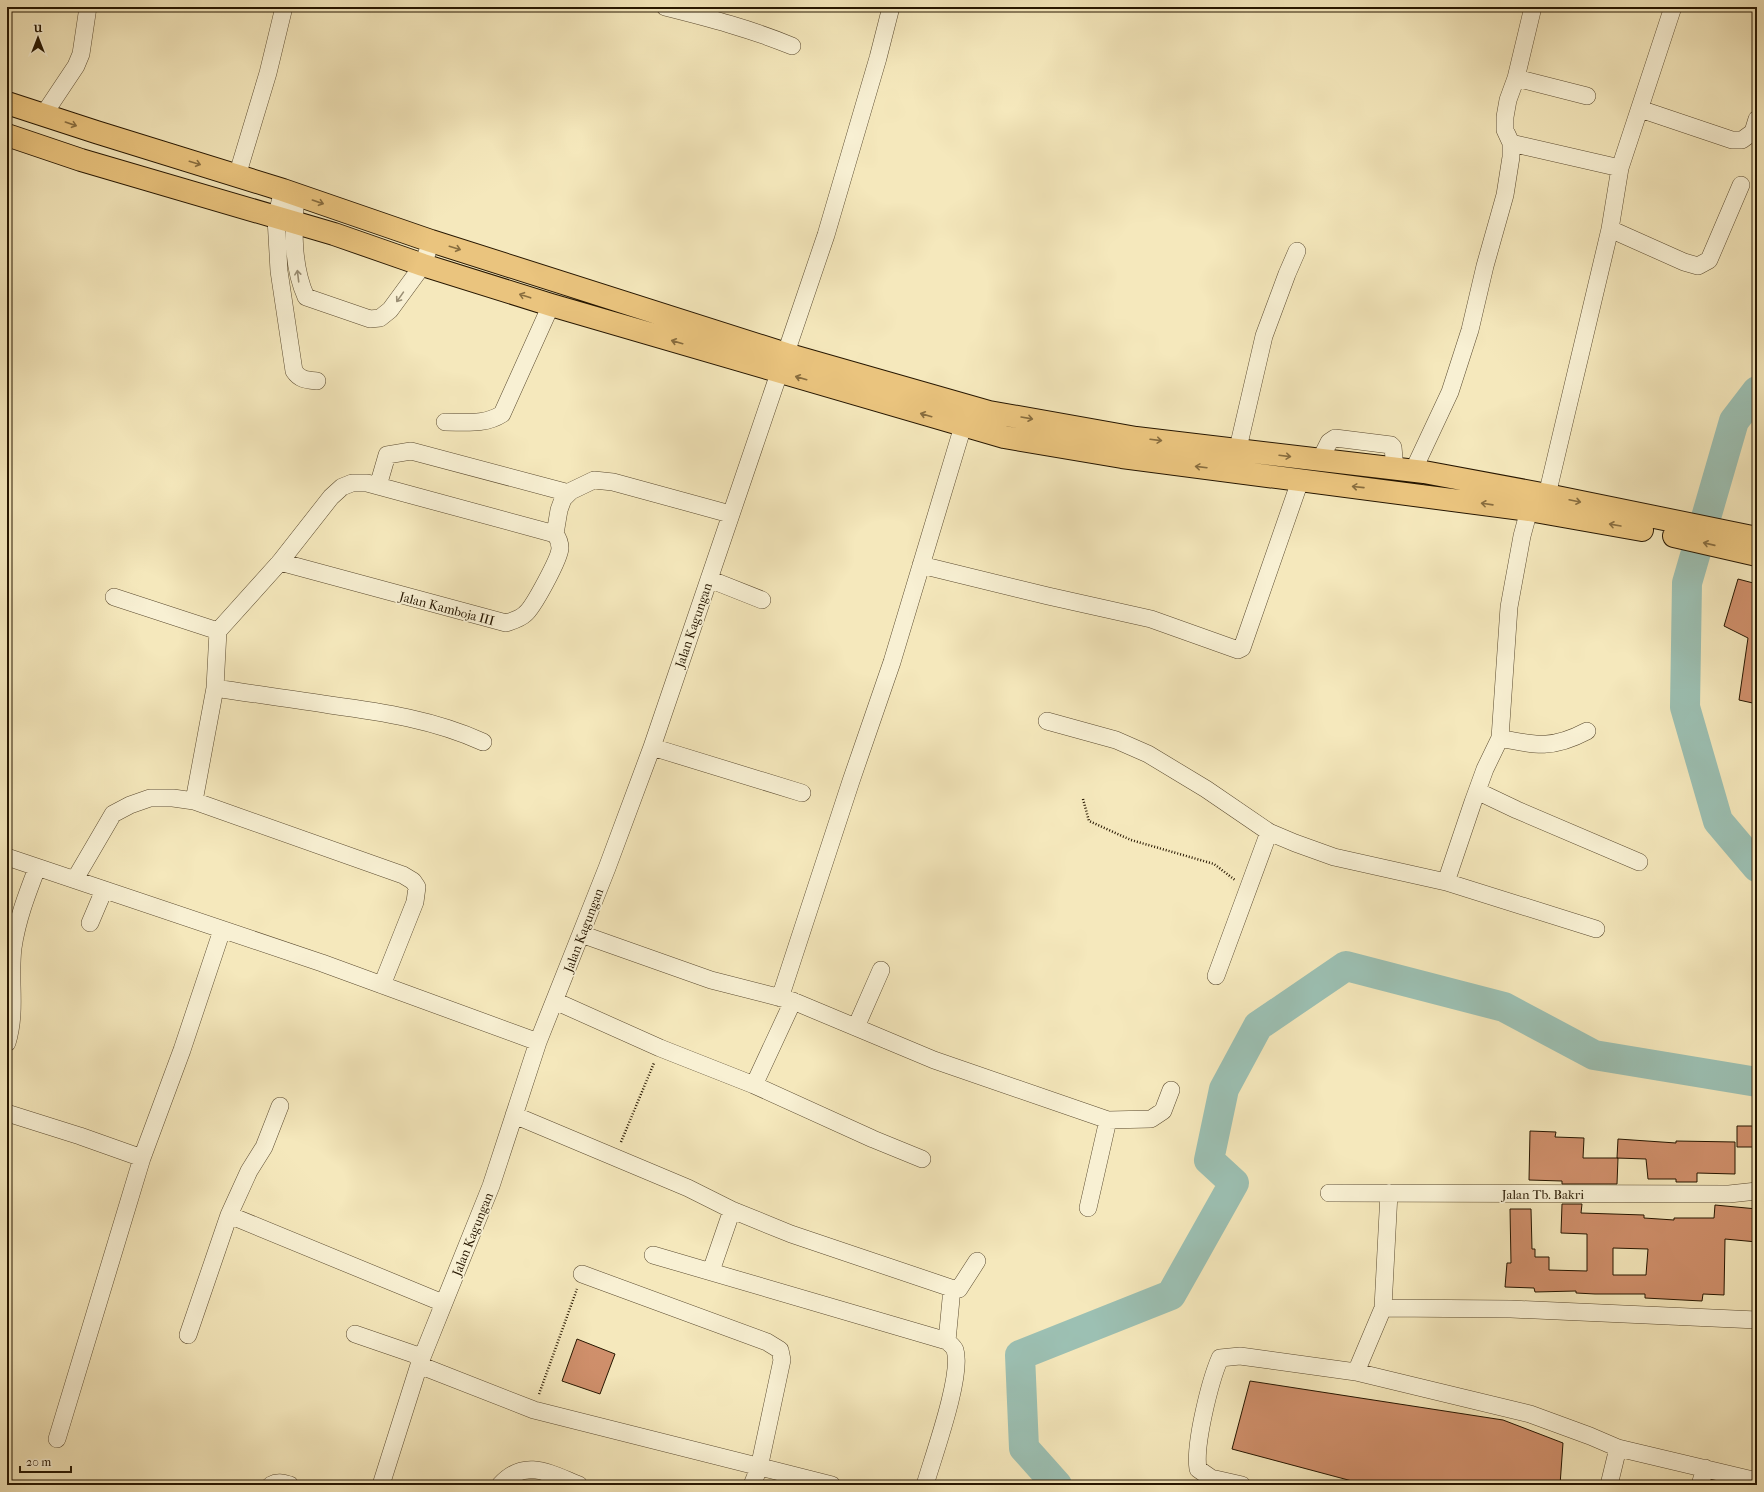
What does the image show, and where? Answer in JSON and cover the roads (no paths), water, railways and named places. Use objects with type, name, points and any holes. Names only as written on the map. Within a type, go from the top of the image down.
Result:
[{"type":"main road","points":[[7,103],[290,193],[963,426],[1004,437],[1122,457],[1300,481],[1394,491],[1529,510],[1657,525]]},
{"type":"main road","points":[[7,136],[334,234],[423,265],[552,305],[783,363],[989,412],[1136,438],[1404,470],[1547,495],[1657,525],[1753,546]]},
{"type":"street","points":[[44,114],[76,66],[81,54],[88,7]]},
{"type":"street","points":[[237,176],[268,73],[284,7]]},
{"type":"street","points":[[665,7],[718,20],[769,36],[792,46]]},
{"type":"street","name":"Jalan Kagungan","points":[[384,1484],[421,1361],[491,1186],[538,1042],[608,868],[652,747],[826,235],[878,58],[891,7]]},
{"type":"street","points":[[1404,470],[1450,392],[1470,330],[1504,195],[1511,157],[1511,143],[1505,130],[1505,117],[1508,100],[1516,78],[1533,7]]},
{"type":"street","points":[[1547,495],[1610,229],[1620,168],[1673,7]]},
{"type":"street","points":[[1516,78],[1587,96]]},
{"type":"street","points":[[1640,109],[1732,140],[1742,140],[1753,132],[1757,120]]},
{"type":"street","points":[[1511,143],[1620,168]]},
{"type":"street","points":[[1610,229],[1684,262],[1698,266],[1709,260],[1741,185]]},
{"type":"street","points":[[290,193],[284,220],[279,271],[294,371],[298,377],[305,380],[317,381]]},
{"type":"street","points":[[284,220],[299,283],[306,297],[370,319],[380,318],[390,310],[423,265],[431,241]]},
{"type":"street","points":[[1234,471],[1237,450],[1264,336],[1297,251]]},
{"type":"street","points":[[445,422],[480,422],[493,420],[502,414],[552,305]]},
{"type":"street","points":[[754,1085],[787,999],[851,781],[892,662],[963,426]]},
{"type":"street","points":[[378,486],[387,455],[411,451],[569,493]]},
{"type":"street","points":[[194,801],[216,688],[218,631],[280,562],[331,497],[342,487],[352,483],[368,483],[555,534],[559,510],[564,499],[569,493],[581,485],[594,480],[613,482],[730,514]]},
{"type":"street","points":[[921,565],[1151,619],[1238,650],[1242,648],[1300,481]]},
{"type":"street","points":[[1446,882],[1485,769],[1500,738],[1509,606],[1522,536],[1529,510]]},
{"type":"street","name":"Jalan Kamboja III","points":[[280,562],[506,623],[526,614],[551,572],[557,561],[560,549],[558,538],[555,534]]},
{"type":"street","points":[[709,579],[762,600]]},
{"type":"street","points":[[114,597],[218,631]]},
{"type":"street","points":[[216,688],[369,710],[448,728],[483,742]]},
{"type":"street","points":[[1047,721],[1116,740],[1148,754],[1206,790],[1268,832],[1334,857],[1446,882],[1596,929]]},
{"type":"street","points":[[1500,738],[1531,745],[1555,744],[1572,739],[1587,731]]},
{"type":"street","points":[[652,747],[802,792]]},
{"type":"street","points":[[1477,791],[1517,810],[1639,862]]},
{"type":"street","points":[[75,879],[113,814],[130,805],[150,798],[173,798],[194,801],[403,875],[413,881],[417,886],[414,902],[382,985]]},
{"type":"street","points":[[1216,976],[1268,832]]},
{"type":"street","points":[[7,857],[382,985],[538,1042]]},
{"type":"street","points":[[7,1043],[13,1014],[13,949],[19,915],[37,868]]},
{"type":"street","points":[[90,923],[104,890]]},
{"type":"street","points":[[57,1439],[142,1158],[182,1050],[222,930]]},
{"type":"street","points":[[581,934],[711,980],[787,999],[934,1060],[1108,1120],[1152,1119],[1163,1111],[1170,1090]]},
{"type":"street","points":[[856,1027],[881,970]]},
{"type":"street","points":[[555,1001],[660,1048],[754,1085],[873,1139],[922,1159]]},
{"type":"street","points":[[188,1335],[230,1216],[249,1171],[264,1147],[280,1106]]},
{"type":"street","points":[[7,1113],[80,1136],[142,1158]]},
{"type":"street","points":[[514,1115],[688,1188],[732,1210],[791,1234],[951,1288],[959,1289],[977,1261]]},
{"type":"street","points":[[1088,1208],[1108,1120]]},
{"type":"street","name":"Jalan Tb. Bakri","points":[[1329,1193],[1729,1194],[1757,1191]]},
{"type":"street","points":[[1356,1372],[1383,1308],[1389,1193]]},
{"type":"street","points":[[711,1271],[732,1210]]},
{"type":"street","points":[[230,1216],[443,1303]]},
{"type":"street","points":[[653,1255],[947,1341],[955,1349],[957,1363],[955,1382],[925,1485]]},
{"type":"street","points":[[582,1274],[767,1342],[780,1350],[782,1360],[759,1468],[752,1485]]},
{"type":"street","points":[[947,1341],[951,1288]]},
{"type":"street","points":[[1383,1308],[1511,1309],[1757,1320]]},
{"type":"street","points":[[356,1334],[534,1410],[759,1468],[832,1485]]},
{"type":"street","points":[[1242,1485],[1211,1478],[1198,1469],[1196,1459],[1205,1410],[1220,1358],[1240,1356],[1356,1372],[1530,1414],[1618,1448],[1757,1481]]},
{"type":"street","points":[[1609,1485],[1618,1448]]},
{"type":"street","points":[[500,1485],[508,1476],[518,1471],[531,1468],[580,1485]]},
{"type":"street","points":[[1700,1485],[1705,1468]]},
{"type":"street","points":[[271,1485],[275,1482],[290,1485]]},
{"type":"waterway","points":[[1757,391],[1734,421],[1687,583],[1685,707],[1718,821],[1757,867]]},
{"type":"waterway","points":[[1057,1485],[1024,1448],[1020,1355],[1171,1295],[1234,1183],[1209,1160],[1224,1089],[1258,1026],[1346,966],[1504,1007],[1594,1055],[1757,1082]]}]
